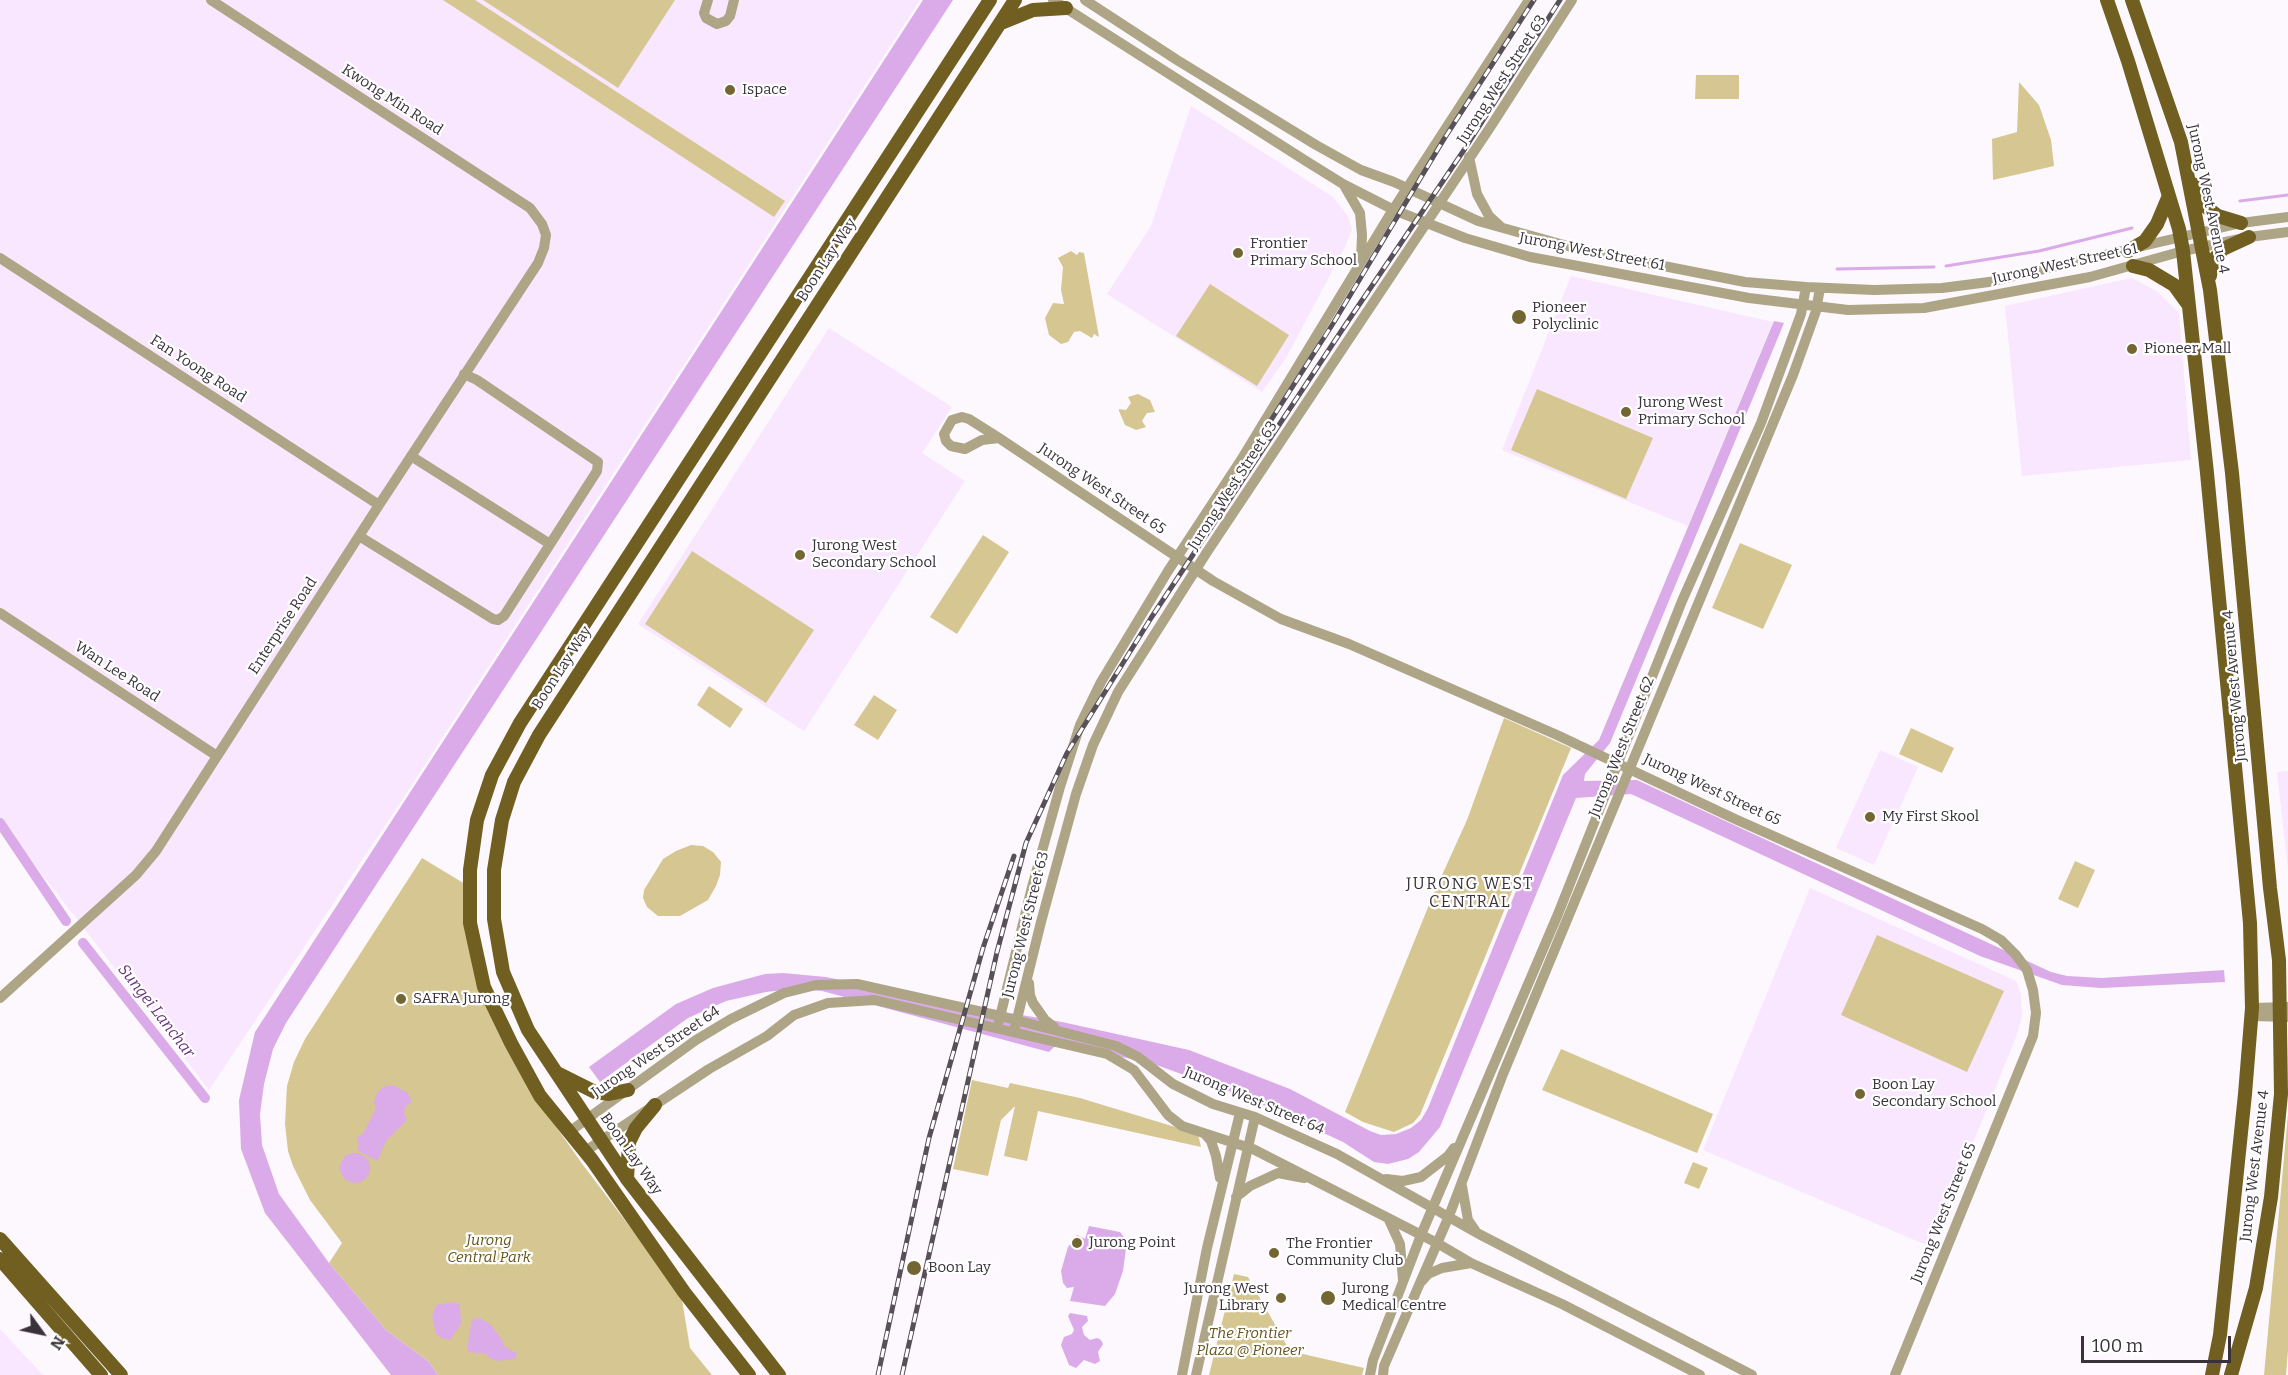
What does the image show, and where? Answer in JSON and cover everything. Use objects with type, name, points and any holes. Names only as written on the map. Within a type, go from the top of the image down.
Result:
[{"type":"main road","name":"Boon Lay Way","points":[[749,1375],[684,1292],[584,1152],[540,1096],[502,1024],[484,987],[470,923],[470,870],[477,820],[492,775],[520,723],[990,0]]},
{"type":"main road","name":"Boon Lay Way","points":[[779,1375],[627,1179],[528,1030],[503,972],[494,919],[494,870],[502,820],[514,782],[539,735],[1015,0]]},
{"type":"main road","name":"Jurong West Avenue 4","points":[[2107,0],[2128,61],[2182,245],[2208,485],[2249,911],[2252,1012],[2220,1335],[2212,1375]]},
{"type":"main road","name":"Jurong West Avenue 4","points":[[2132,0],[2172,111],[2188,177],[2210,290],[2232,473],[2268,876],[2284,1012],[2281,1094],[2271,1197],[2256,1288],[2231,1375]]},
{"type":"main road","points":[[999,24],[1033,10],[1066,8]]},
{"type":"main road","points":[[2188,177],[2206,207],[2218,216],[2241,223]]},
{"type":"main road","points":[[2128,251],[2145,241],[2161,217],[2168,198]]},
{"type":"main road","points":[[2210,290],[2211,268],[2216,257],[2223,249],[2249,237]]},
{"type":"main road","points":[[2133,266],[2149,270],[2174,285],[2188,304]]},
{"type":"main road","points":[[2279,960],[2288,976]]},
{"type":"main road","points":[[2282,1053],[2288,1038]]},
{"type":"main road","points":[[555,1072],[595,1092],[609,1094],[628,1090]]},
{"type":"main road","points":[[627,1179],[629,1142],[636,1128],[655,1105]]},
{"type":"main road","points":[[0,1239],[121,1375]]},
{"type":"main road","points":[[0,1258],[101,1375]]},
{"type":"street","name":"Kwong Min Road","points":[[211,0],[530,208],[540,219],[546,235]]},
{"type":"street","points":[[708,0],[704,13],[706,18],[717,24],[726,21],[730,16],[734,0]]},
{"type":"street","name":"Jurong West Street 61","points":[[1053,0],[1343,184],[1425,224],[1530,257],[1749,298],[1848,310],[1924,308],[2090,277],[2133,266],[2182,245]]},
{"type":"street","name":"Jurong West Street 61","points":[[1085,0],[1178,60],[1361,170],[1478,221],[1582,250],[1745,282],[1883,290],[1942,288],[1989,282],[2128,251],[2182,245]]},
{"type":"street","name":"Jurong West Street 63","points":[[999,1022],[1035,876],[1080,725],[1101,682],[1176,557],[1241,460],[1407,189],[1528,0]]},
{"type":"street","name":"Jurong West Street 63","points":[[1015,1026],[1076,794],[1093,745],[1118,692],[1572,0]]},
{"type":"street","points":[[1469,157],[1477,194],[1489,216],[1504,230]]},
{"type":"street","points":[[1343,184],[1360,213],[1361,263]]},
{"type":"street","points":[[2182,245],[2199,233],[2241,223],[2288,217]]},
{"type":"street","points":[[2182,245],[2202,248],[2249,237],[2288,232]]},
{"type":"street","name":"Enterprise Road","points":[[0,998],[147,864],[538,263],[546,235]]},
{"type":"street","name":"Fan Yoong Road","points":[[0,258],[379,505]]},
{"type":"street","name":"Jurong West Street 62","points":[[1370,1375],[1373,1360],[1421,1235],[1553,925],[1682,601],[1761,423],[1804,305],[1806,287]]},
{"type":"street","name":"Jurong West Street 62","points":[[1383,1375],[1384,1366],[1449,1216],[1503,1074],[1793,375],[1817,306],[1820,288]]},
{"type":"street","points":[[359,536],[493,619],[498,620],[504,616],[597,471],[598,462],[477,380],[464,375]]},
{"type":"street","name":"Jurong West Street 65","points":[[999,438],[982,440],[965,450],[951,446],[944,434],[952,420],[962,417],[977,423],[1176,557],[1281,619],[1443,684],[1735,819],[1982,929],[2001,940],[2016,955],[2026,970],[2033,990],[2036,1013],[2033,1035],[1895,1375]]},
{"type":"street","points":[[411,456],[550,544]]},
{"type":"street","name":"Wan Lee Road","points":[[0,613],[217,756]]},
{"type":"street","points":[[1029,968],[1030,995],[1033,1004],[1045,1020],[1058,1031]]},
{"type":"street","name":"Jurong West Street 64","points":[[569,1132],[696,1040],[731,1019],[784,993],[816,985],[857,984],[1015,1026],[1107,1054],[1134,1070],[1168,1115],[1182,1126],[1248,1148],[1313,1179],[1471,1263],[1562,1304],[1700,1375]]},
{"type":"street","name":"Jurong West Street 64","points":[[584,1152],[709,1068],[767,1036],[794,1015],[828,1003],[875,1000],[999,1022]]},
{"type":"street","points":[[2252,1012],[2284,1012]]},
{"type":"street","name":"Jurong West Street 64","points":[[1015,1026],[1058,1031],[1116,1046],[1138,1057],[1173,1084],[1213,1104],[1255,1117],[1337,1154],[1477,1233],[1752,1375]]},
{"type":"street","points":[[1182,1375],[1221,1187],[1240,1113]]},
{"type":"street","points":[[1196,1375],[1255,1117]]},
{"type":"street","points":[[1205,1134],[1211,1141],[1216,1156],[1221,1187]]},
{"type":"street","points":[[1377,1178],[1403,1181],[1421,1177],[1448,1156],[1462,1138]]},
{"type":"street","points":[[1236,1197],[1250,1186],[1278,1173],[1313,1179]]},
{"type":"street","points":[[1463,1177],[1461,1188],[1464,1210],[1477,1233]]},
{"type":"street","points":[[1389,1220],[1400,1244],[1404,1283]]},
{"type":"street","points":[[1417,1287],[1428,1274],[1442,1268],[1471,1263]]},
{"type":"shaded area","points":[[0,0],[920,0],[402,800],[209,1090],[0,820]]},
{"type":"shaded area","points":[[923,0],[953,0],[286,1023],[273,1049],[264,1084],[260,1114],[262,1145],[279,1194],[329,1263],[387,1331],[428,1361],[438,1375],[391,1375],[265,1213],[241,1149],[239,1100],[255,1032]]},
{"type":"shaded area","name":"Frontier Primary School","points":[[1191,106],[1333,197],[1348,216],[1352,230],[1286,358],[1262,392],[1107,294],[1151,226]]},
{"type":"shaded area","name":"Jurong West Primary School","points":[[1571,276],[1773,322],[1688,526],[1502,450]]},
{"type":"shaded area","points":[[2132,278],[2158,292],[2179,313],[2191,460],[2022,476],[2005,306]]},
{"type":"shaded area","points":[[1774,321],[1784,323],[1610,743],[1585,774],[1584,781],[1637,780],[2051,972],[2067,976],[2102,978],[2224,970],[2225,982],[2101,988],[2062,985],[1980,956],[1631,794],[1576,798],[1440,1127],[1419,1152],[1408,1159],[1388,1164],[1374,1162],[1343,1142],[1250,1099],[1151,1063],[1057,1044],[1049,1052],[822,991],[793,989],[766,992],[726,1001],[688,1018],[600,1082],[589,1067],[676,1004],[713,988],[765,974],[783,973],[826,977],[952,1003],[1062,1022],[1189,1050],[1290,1089],[1381,1135],[1396,1134],[1411,1128],[1421,1120],[1428,1108],[1563,775],[1599,740]]},
{"type":"shaded area","name":"Jurong West Secondary School","points":[[829,328],[952,407],[922,453],[965,481],[804,731],[638,624]]},
{"type":"shaded area","points":[[1880,750],[1918,767],[1874,865],[1836,848]]},
{"type":"shaded area","points":[[2288,771],[2288,869],[2277,772]]},
{"type":"shaded area","name":"Boon Lay Secondary School","points":[[1810,888],[2016,981],[2021,994],[2022,1016],[2016,1037],[1931,1247],[1703,1150]]},
{"type":"shaded area","points":[[393,1085],[408,1093],[412,1102],[406,1106],[404,1113],[407,1120],[386,1141],[377,1161],[357,1150],[359,1144],[357,1139],[359,1135],[362,1135],[376,1109],[374,1102],[377,1093],[383,1087]]},
{"type":"shaded area","points":[[355,1153],[366,1157],[370,1168],[366,1179],[355,1183],[344,1179],[340,1168],[344,1157]]},
{"type":"shaded area","points":[[1089,1226],[1120,1232],[1127,1241],[1123,1271],[1115,1294],[1105,1306],[1070,1301],[1074,1287],[1067,1288],[1063,1283],[1061,1271],[1068,1247],[1077,1235],[1085,1239]]},
{"type":"shaded area","points":[[453,1302],[460,1304],[461,1324],[450,1340],[436,1334],[432,1316],[436,1305]]},
{"type":"shaded area","points":[[1070,1313],[1087,1316],[1088,1321],[1082,1327],[1084,1335],[1090,1340],[1097,1338],[1103,1344],[1098,1352],[1100,1361],[1095,1364],[1084,1360],[1076,1368],[1069,1365],[1061,1345],[1064,1337],[1072,1334],[1074,1330],[1068,1316]]},
{"type":"shaded area","points":[[480,1318],[491,1325],[505,1347],[517,1353],[515,1359],[498,1361],[486,1354],[469,1352],[467,1349],[472,1319]]},
{"type":"shaded area","points":[[0,1329],[43,1375],[0,1375]]},
{"type":"green space","points":[[443,0],[475,0],[785,201],[774,217]]},
{"type":"green space","points":[[483,0],[675,0],[618,88]]},
{"type":"green space","points":[[1696,75],[1739,75],[1739,99],[1695,99]]},
{"type":"green space","points":[[2019,82],[2039,105],[2051,140],[2054,166],[1993,180],[1992,139],[2017,132]]},
{"type":"green space","points":[[1071,251],[1077,255],[1079,252],[1084,253],[1099,337],[1094,334],[1092,338],[1080,331],[1074,332],[1068,342],[1061,344],[1049,335],[1045,318],[1053,303],[1064,304],[1061,290],[1063,267],[1058,258]]},
{"type":"green space","points":[[1210,284],[1289,335],[1257,386],[1176,336]]},
{"type":"green space","points":[[1537,389],[1653,438],[1626,499],[1511,450]]},
{"type":"green space","points":[[1138,394],[1150,400],[1155,412],[1147,413],[1142,421],[1146,427],[1136,430],[1125,425],[1119,409],[1126,410],[1131,403],[1128,397]]},
{"type":"green space","points":[[983,535],[1009,552],[957,634],[930,617]]},
{"type":"green space","points":[[1740,543],[1792,565],[1763,629],[1712,608]]},
{"type":"green space","points":[[692,551],[814,630],[766,703],[645,624]]},
{"type":"green space","points":[[709,686],[743,709],[730,728],[697,705]]},
{"type":"green space","points":[[874,695],[897,710],[878,740],[854,725]]},
{"type":"green space","points":[[1504,718],[1571,748],[1420,1115],[1413,1123],[1394,1132],[1363,1122],[1345,1112],[1433,895],[1467,820]]},
{"type":"green space","points":[[1911,728],[1954,748],[1942,773],[1899,754]]},
{"type":"green space","points":[[691,845],[703,846],[713,852],[721,862],[716,886],[708,900],[680,916],[658,916],[647,907],[643,898],[644,890],[663,859]]},
{"type":"green space","name":"Jurong Central Park","points":[[422,858],[465,884],[478,989],[505,1046],[535,1097],[583,1165],[681,1294],[690,1348],[712,1375],[438,1375],[428,1361],[387,1331],[329,1263],[342,1243],[310,1200],[293,1166],[288,1151],[285,1124],[287,1086],[294,1062],[305,1039]]},
{"type":"green space","points":[[2075,861],[2095,870],[2078,908],[2058,899]]},
{"type":"green space","points":[[1877,935],[2004,991],[1967,1072],[1841,1015]]},
{"type":"green space","points":[[1561,1049],[1713,1114],[1697,1153],[1542,1090]]},
{"type":"green space","points":[[972,1080],[1008,1088],[1010,1083],[1080,1098],[1198,1134],[1201,1147],[1038,1111],[1027,1161],[1004,1156],[1015,1106],[1001,1120],[988,1176],[953,1169]]},
{"type":"green space","points":[[2288,1114],[2288,1350],[2286,1375],[2264,1375]]},
{"type":"green space","points":[[1693,1162],[1708,1168],[1699,1189],[1684,1183]]},
{"type":"green space","name":"The Frontier Plaza @ Pioneer","points":[[1234,1274],[1248,1277],[1290,1351],[1364,1368],[1362,1375],[1209,1375]]},
{"type":"waterway","points":[[2240,201],[2288,195]]},
{"type":"waterway","points":[[1946,266],[2039,251],[2132,228]]},
{"type":"waterway","points":[[1837,269],[1934,267]]},
{"type":"waterway","name":"Sungei Lanchar","points":[[0,823],[66,921]]},
{"type":"waterway","name":"Sungei Lanchar","points":[[83,943],[205,1098]]},
{"type":"railway","points":[[1266,428],[1334,322],[1444,139],[1534,0]]},
{"type":"railway","points":[[902,1375],[997,952],[1026,843],[1067,753],[1151,618],[1464,150],[1560,0]]},
{"type":"railway","points":[[878,1375],[929,1138],[983,948],[1014,856]]},
{"type":"place","name":"Ispace","points":[[730,90]]},
{"type":"place","name":"Frontier Primary School","points":[[1238,253]]},
{"type":"place","name":"Pioneer Polyclinic","points":[[1519,317]]},
{"type":"place","name":"Pioneer Mall","points":[[2132,349]]},
{"type":"place","name":"Jurong West Primary School","points":[[1626,412]]},
{"type":"place","name":"Jurong West Secondary School","points":[[800,555]]},
{"type":"place","name":"My First Skool","points":[[1870,817]]},
{"type":"place","name":"SAFRA Jurong","points":[[401,999]]},
{"type":"place","name":"Boon Lay Secondary School","points":[[1860,1094]]},
{"type":"place","name":"Jurong Point","points":[[1077,1243]]},
{"type":"place","name":"The Frontier Community Club","points":[[1274,1253]]},
{"type":"place","name":"Boon Lay","points":[[914,1268]]},
{"type":"place","name":"Jurong West Library","points":[[1281,1298]]},
{"type":"place","name":"Jurong Medical Centre","points":[[1328,1298]]},
{"type":"district","name":"JURONG WEST CENTRAL","points":[[1470,894]]}]
